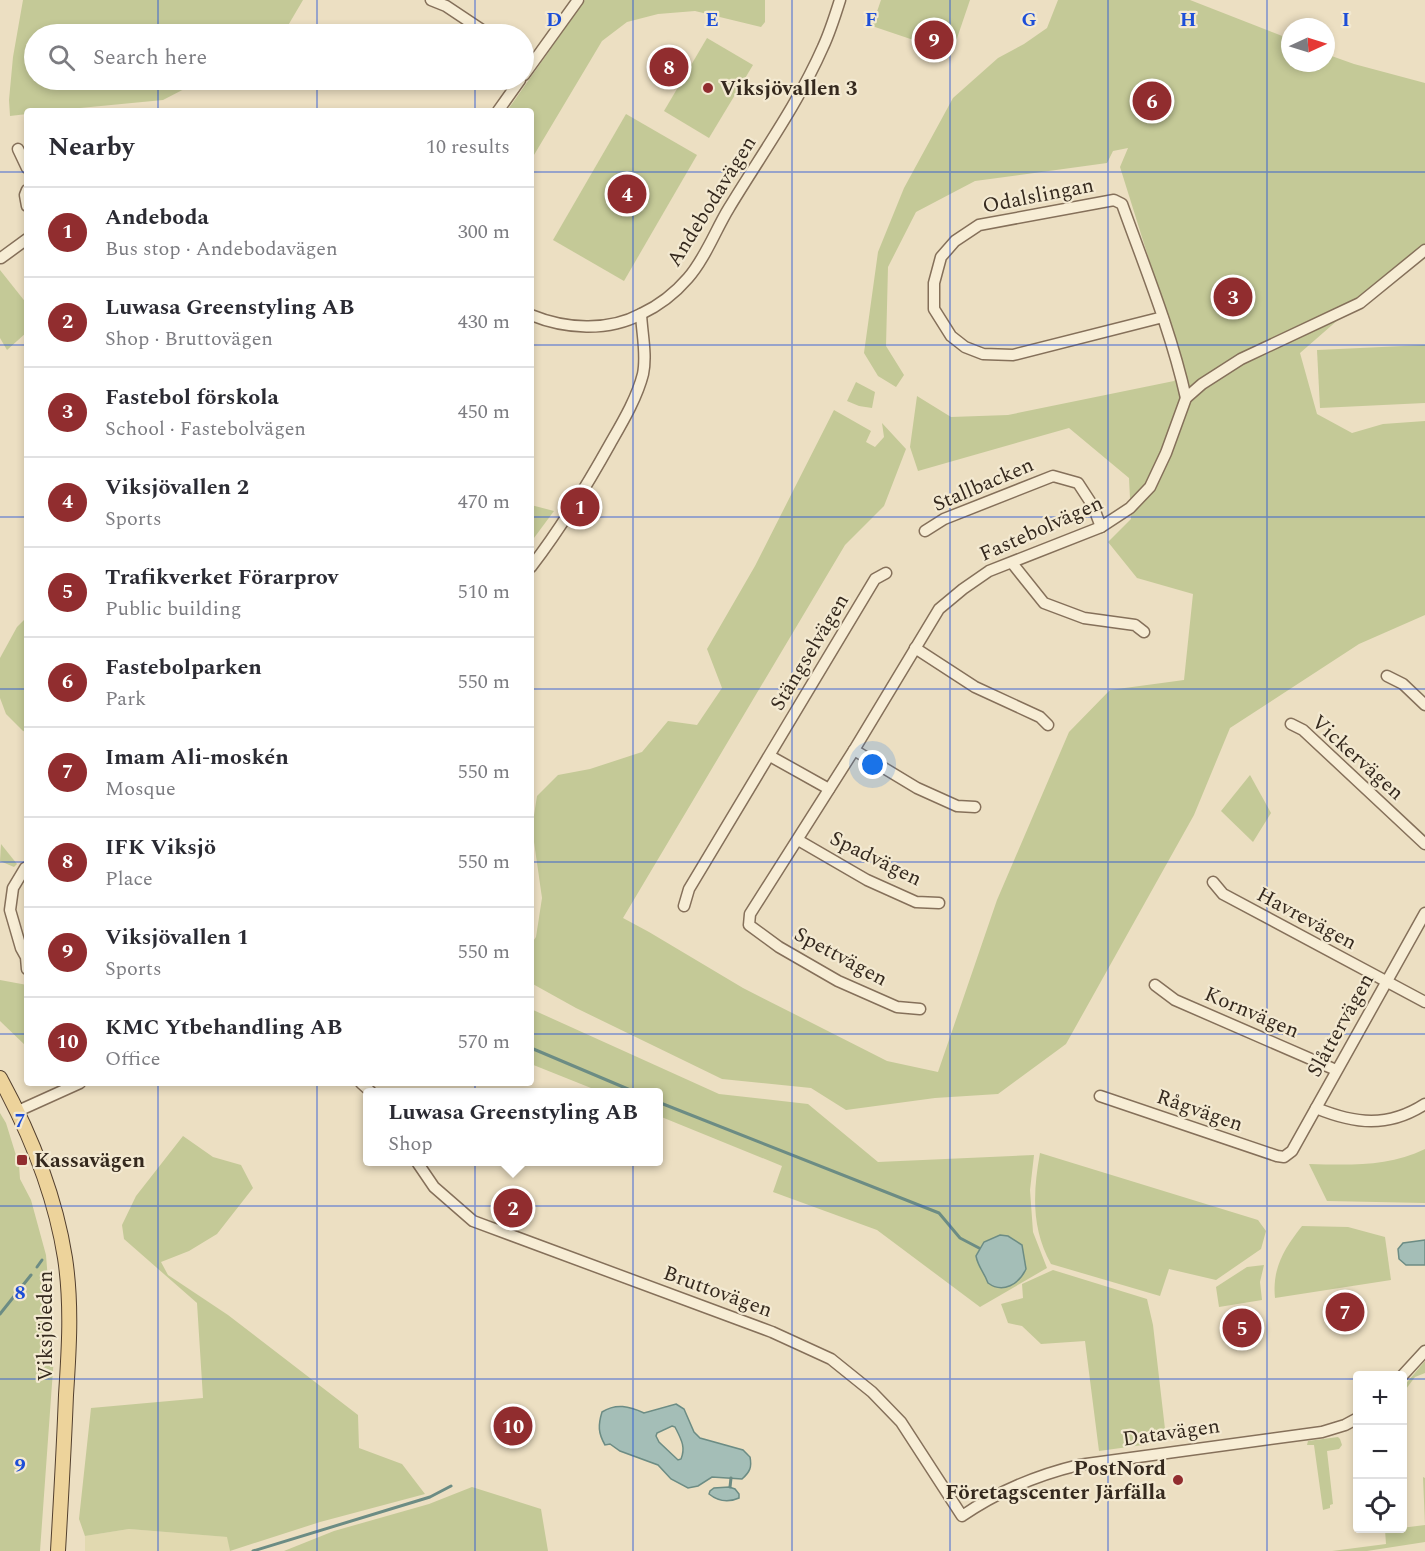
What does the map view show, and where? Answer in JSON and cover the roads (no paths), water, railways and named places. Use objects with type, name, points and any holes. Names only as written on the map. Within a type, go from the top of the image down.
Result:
[{"type":"main road","name":"Viksjöleden","points":[[0,1078],[18,1111],[46,1177],[66,1259],[70,1322],[58,1551]]},
{"type":"street","points":[[431,0],[446,6],[473,24]]},
{"type":"street","points":[[534,53],[578,0]]},
{"type":"street","name":"Andebodavägen","points":[[534,316],[575,327],[599,326],[641,314],[673,292],[689,277],[809,74],[824,46],[840,0]]},
{"type":"street","points":[[500,108],[513,90]]},
{"type":"street","points":[[18,149],[24,162]]},
{"type":"street","name":"Odalslingan","points":[[1163,317],[1013,355],[983,354],[965,347],[951,336],[934,309],[934,283],[941,257],[955,241],[979,225],[1114,200],[1122,204],[1163,317],[1186,398]]},
{"type":"street","points":[[1,258],[24,241]]},
{"type":"street","points":[[1186,398],[1202,384],[1241,359],[1360,303],[1425,250]]},
{"type":"street","points":[[534,563],[560,530],[595,472],[634,397],[643,374],[645,357],[641,314]]},
{"type":"street","name":"Fastebolvägen","points":[[749,925],[750,915],[939,609],[963,588],[989,571],[1101,527],[1130,508],[1150,487],[1166,453],[1186,398]]},
{"type":"street","name":"Stallbacken","points":[[925,531],[944,519],[1053,476],[1078,483],[1093,506],[1101,527]]},
{"type":"street","points":[[1012,563],[1044,603],[1084,618],[1135,625],[1144,632]]},
{"type":"street","name":"Stängselvägen","points":[[684,906],[689,889],[875,579],[886,573]]},
{"type":"street","points":[[915,648],[975,687],[1041,717],[1048,725]]},
{"type":"street","points":[[1387,676],[1403,684],[1425,705]]},
{"type":"street","name":"Vickervägen","points":[[1291,724],[1303,730],[1425,844]]},
{"type":"street","points":[[854,750],[917,788],[957,806],[975,807]]},
{"type":"street","points":[[770,756],[829,789]]},
{"type":"street","name":"Spadvägen","points":[[798,840],[867,880],[916,902],[939,903]]},
{"type":"street","points":[[24,870],[13,888],[10,910],[24,952]]},
{"type":"street","name":"Havrevägen","points":[[1213,882],[1223,894],[1425,1002]]},
{"type":"street","name":"Slåttervägen","points":[[1287,1156],[1292,1151],[1424,917]]},
{"type":"street","name":"Spettvägen","points":[[749,925],[779,947],[838,981],[897,1006],[920,1009]]},
{"type":"street","name":"Kornvägen","points":[[1155,985],[1175,1000],[1336,1070]]},
{"type":"street","points":[[18,1111],[73,1086]]},
{"type":"street","name":"Rågvägen","points":[[1100,1096],[1277,1156],[1287,1156]]},
{"type":"street","points":[[1316,1108],[1348,1120],[1367,1122],[1398,1118],[1410,1114],[1425,1104]]},
{"type":"street","name":"Bruttovägen","points":[[420,1166],[434,1187],[473,1221],[772,1332],[831,1359],[872,1392],[901,1422],[962,1516]]},
{"type":"street","points":[[1407,1371],[1425,1351]]},
{"type":"street","name":"Datavägen","points":[[962,1516],[1003,1492],[1061,1469],[1090,1463],[1322,1432],[1353,1421]]},
{"type":"water","points":[[1000,1235],[1008,1236],[1022,1245],[1026,1269],[1015,1283],[999,1288],[988,1283],[976,1256],[984,1242]]},
{"type":"water","points":[[1425,1240],[1425,1265],[1406,1265],[1399,1259],[1398,1249],[1403,1243]]},
{"type":"water","points":[[676,1404],[684,1409],[694,1432],[700,1438],[743,1450],[750,1457],[749,1472],[742,1479],[712,1477],[698,1486],[688,1488],[671,1479],[658,1465],[620,1451],[610,1444],[605,1445],[599,1429],[602,1412],[612,1407],[623,1406],[644,1413]],"holes":[[[672,1426],[675,1427],[683,1447],[681,1459],[678,1460],[659,1442],[656,1436],[657,1433]]]},
{"type":"water","points":[[714,1488],[735,1489],[739,1498],[724,1501],[709,1494]]},
{"type":"waterway","points":[[534,1049],[626,1088]]},
{"type":"waterway","points":[[663,1104],[939,1213],[960,1238],[979,1248]]},
{"type":"waterway","points":[[37,1267],[42,1260]]},
{"type":"waterway","points":[[0,1314],[31,1275]]},
{"type":"waterway","points":[[730,1487],[731,1478]]},
{"type":"waterway","points":[[253,1551],[430,1497],[451,1486]]},
{"type":"place","name":"Viksjövallen 1","points":[[934,40]]},
{"type":"place","name":"IFK Viksjö","points":[[669,67]]},
{"type":"place","name":"Viksjövallen 3","points":[[708,88]]},
{"type":"place","name":"Fastebolparken","points":[[1152,101]]},
{"type":"place","name":"Viksjövallen 2","points":[[627,194]]},
{"type":"place","name":"Fastebol förskola","points":[[1233,297]]},
{"type":"place","name":"Andeboda","points":[[580,507]]},
{"type":"place","name":"Kassavägen","points":[[22,1160]]},
{"type":"place","name":"Luwasa Greenstyling AB","points":[[513,1208]]},
{"type":"place","name":"Imam Ali-moskén","points":[[1345,1312]]},
{"type":"place","name":"Trafikverket Förarprov","points":[[1242,1328]]},
{"type":"place","name":"KMC Ytbehandling AB","points":[[513,1426]]},
{"type":"place","name":"PostNord Företagscenter Järfälla","points":[[1178,1480]]}]
